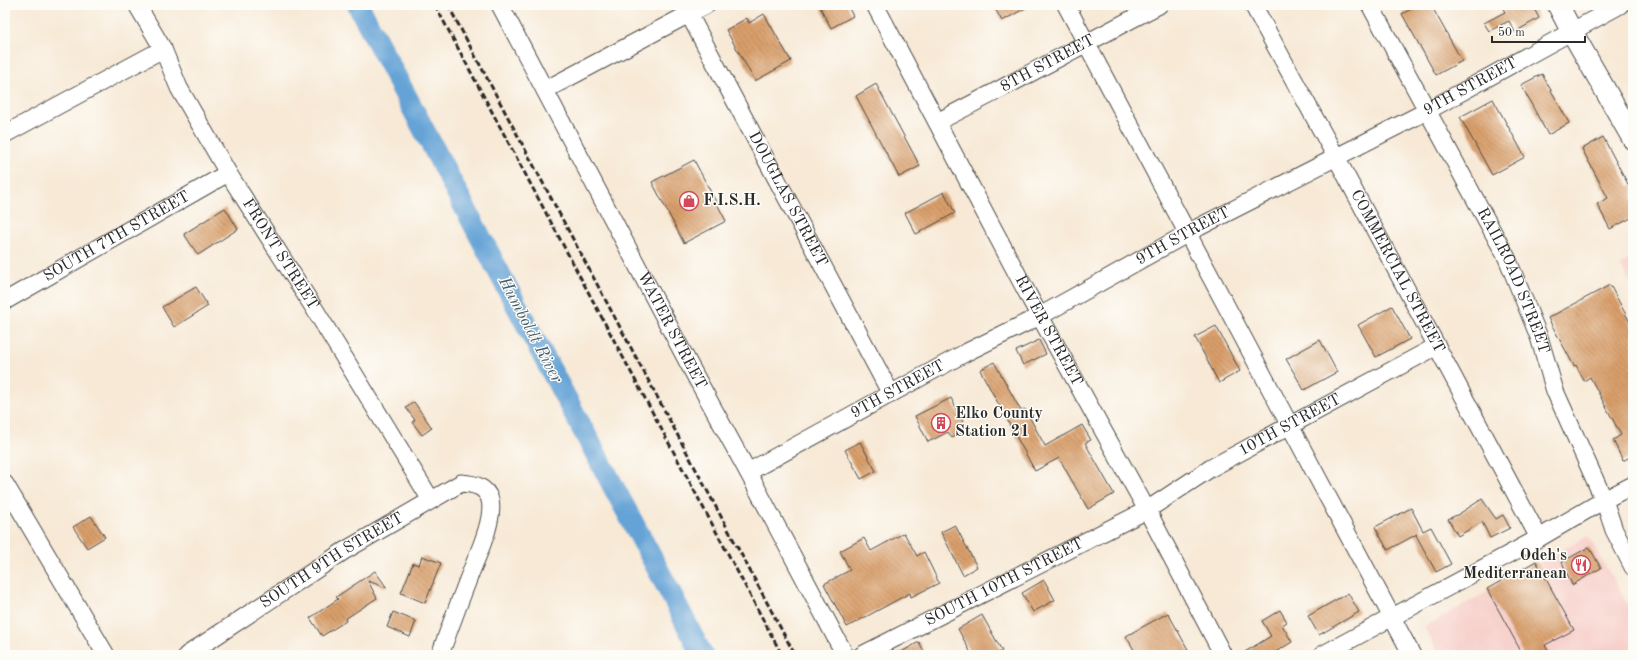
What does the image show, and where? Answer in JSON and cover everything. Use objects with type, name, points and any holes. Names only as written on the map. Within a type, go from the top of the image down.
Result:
[{"type":"main road","points":[[1558,5],[1633,138]]},
{"type":"street","name":"FRONT STREET","points":[[137,5],[163,49],[178,88],[228,173],[314,308],[431,500]]},
{"type":"street","name":"WATER STREET","points":[[500,5],[844,655]]},
{"type":"street","points":[[545,90],[609,57],[686,9],[706,5]]},
{"type":"street","name":"RIVER STREET","points":[[875,5],[1040,316],[1147,510],[1223,655]]},
{"type":"street","points":[[1066,5],[1412,655]]},
{"type":"street","name":"8TH STREET","points":[[937,122],[1013,84],[1086,43],[1159,5]]},
{"type":"street","name":"COMMERCIAL STREET","points":[[1253,5],[1540,538]]},
{"type":"street","name":"RAILROAD STREET","points":[[1370,5],[1507,258],[1539,337],[1556,391],[1604,500],[1614,530],[1633,567]]},
{"type":"street","name":"9TH STREET","points":[[748,472],[965,353],[1040,316],[1188,234],[1427,111],[1620,5]]},
{"type":"street","name":"DOUGLAS STREET","points":[[686,9],[891,394]]},
{"type":"street","points":[[5,134],[163,49]]},
{"type":"street","name":"SOUTH 7TH STREET","points":[[5,301],[228,173]]},
{"type":"street","name":"10TH STREET","points":[[1147,510],[1211,468],[1437,346]]},
{"type":"street","name":"SOUTH 9TH STREET","points":[[187,655],[344,551],[461,483],[475,484],[483,488],[490,498],[491,506],[488,528],[440,655]]},
{"type":"street","points":[[5,484],[106,655]]},
{"type":"street","points":[[1322,655],[1540,538],[1604,500],[1633,485]]},
{"type":"street","name":"SOUTH 10TH STREET","points":[[862,655],[1147,510]]},
{"type":"shaded area","points":[[1633,258],[1633,288],[1620,265]]},
{"type":"shaded area","points":[[1588,536],[1633,613],[1633,655],[1439,655],[1424,627]]},
{"type":"building","points":[[819,5],[847,5],[853,16],[831,28]]},
{"type":"building","points":[[993,5],[1031,5],[1002,21]]},
{"type":"building","points":[[1418,5],[1431,5],[1462,61],[1436,75],[1402,14]]},
{"type":"building","points":[[1501,5],[1532,5],[1539,18],[1515,32],[1509,21],[1489,31],[1484,23],[1505,12]]},
{"type":"building","points":[[764,14],[791,61],[755,81],[726,30],[747,18],[749,23]]},
{"type":"building","points":[[1542,74],[1569,123],[1548,135],[1521,85]]},
{"type":"building","points":[[876,84],[920,166],[899,177],[856,96]]},
{"type":"building","points":[[1493,99],[1525,157],[1492,175],[1460,117]]},
{"type":"building","points":[[1603,137],[1629,186],[1633,184],[1633,217],[1610,229],[1597,204],[1608,198],[1582,149]]},
{"type":"building","name":"F.I.S.H.","points":[[694,160],[726,221],[684,243],[652,182]]},
{"type":"building","points":[[944,192],[955,213],[916,234],[905,213]]},
{"type":"building","points":[[225,208],[238,229],[198,255],[184,234]]},
{"type":"building","points":[[1610,285],[1633,328],[1633,455],[1623,461],[1613,440],[1621,435],[1590,377],[1584,381],[1576,365],[1574,366],[1548,318]]},
{"type":"building","points":[[196,287],[208,306],[174,327],[162,307]]},
{"type":"building","points":[[1392,306],[1410,339],[1376,357],[1358,325]]},
{"type":"building","points":[[1216,326],[1240,371],[1219,383],[1195,337]]},
{"type":"building","points":[[1039,340],[1046,354],[1023,365],[1016,351]]},
{"type":"building","points":[[1320,340],[1337,372],[1304,390],[1286,359]]},
{"type":"building","points":[[994,362],[1021,411],[1025,409],[1045,446],[1082,425],[1091,440],[1085,443],[1114,494],[1088,509],[1059,458],[1035,471],[980,370]]},
{"type":"building","name":"Elko County Station 21","points":[[951,398],[967,430],[952,438],[948,432],[928,442],[915,416]]},
{"type":"building","points":[[414,402],[432,428],[422,435],[412,422],[415,420],[406,408]]},
{"type":"building","points":[[860,442],[876,471],[861,479],[845,450]]},
{"type":"building","points":[[1482,499],[1496,519],[1503,515],[1510,528],[1490,538],[1482,522],[1458,536],[1448,519],[1459,514]]},
{"type":"building","points":[[1411,508],[1423,531],[1431,527],[1451,564],[1436,572],[1416,535],[1417,534],[1388,550],[1375,527]]},
{"type":"building","points":[[91,516],[105,537],[87,548],[73,527]]},
{"type":"building","points":[[955,525],[977,567],[963,575],[941,532]]},
{"type":"building","points":[[904,533],[917,556],[924,552],[939,583],[911,597],[910,593],[847,627],[824,584],[850,570],[840,551],[864,538],[871,551]]},
{"type":"building","name":"Odeh's Mediterranean","points":[[1589,547],[1601,568],[1572,585],[1562,562]]},
{"type":"building","points":[[422,556],[441,563],[425,603],[401,593],[413,563],[419,565]]},
{"type":"building","points":[[1536,561],[1574,630],[1545,645],[1550,655],[1523,655],[1487,589]]},
{"type":"building","points":[[375,571],[387,588],[368,581],[377,598],[345,619],[346,621],[322,636],[310,618],[338,599],[336,597]]},
{"type":"building","points":[[1044,580],[1055,600],[1033,612],[1022,593]]},
{"type":"building","points":[[1348,593],[1359,612],[1319,635],[1308,616]]},
{"type":"building","points":[[1280,610],[1287,622],[1282,625],[1292,642],[1271,655],[1240,655],[1271,636],[1262,621]]},
{"type":"building","points":[[393,612],[416,621],[410,637],[387,627]]},
{"type":"building","points":[[1168,613],[1191,655],[1137,655],[1126,636]]},
{"type":"building","points":[[982,615],[1002,651],[996,655],[972,655],[958,629]]},
{"type":"building","points":[[919,642],[926,655],[896,655]]},
{"type":"waterway","name":"Humboldt River","points":[[358,5],[702,655]]},
{"type":"railway","points":[[435,5],[782,655]]},
{"type":"railway","points":[[448,5],[795,655]]},
{"type":"place","name":"F.I.S.H.","points":[[689,201]]},
{"type":"place","name":"Elko County Station 21","points":[[941,423]]},
{"type":"place","name":"Odeh's Mediterranean","points":[[1581,565]]}]
